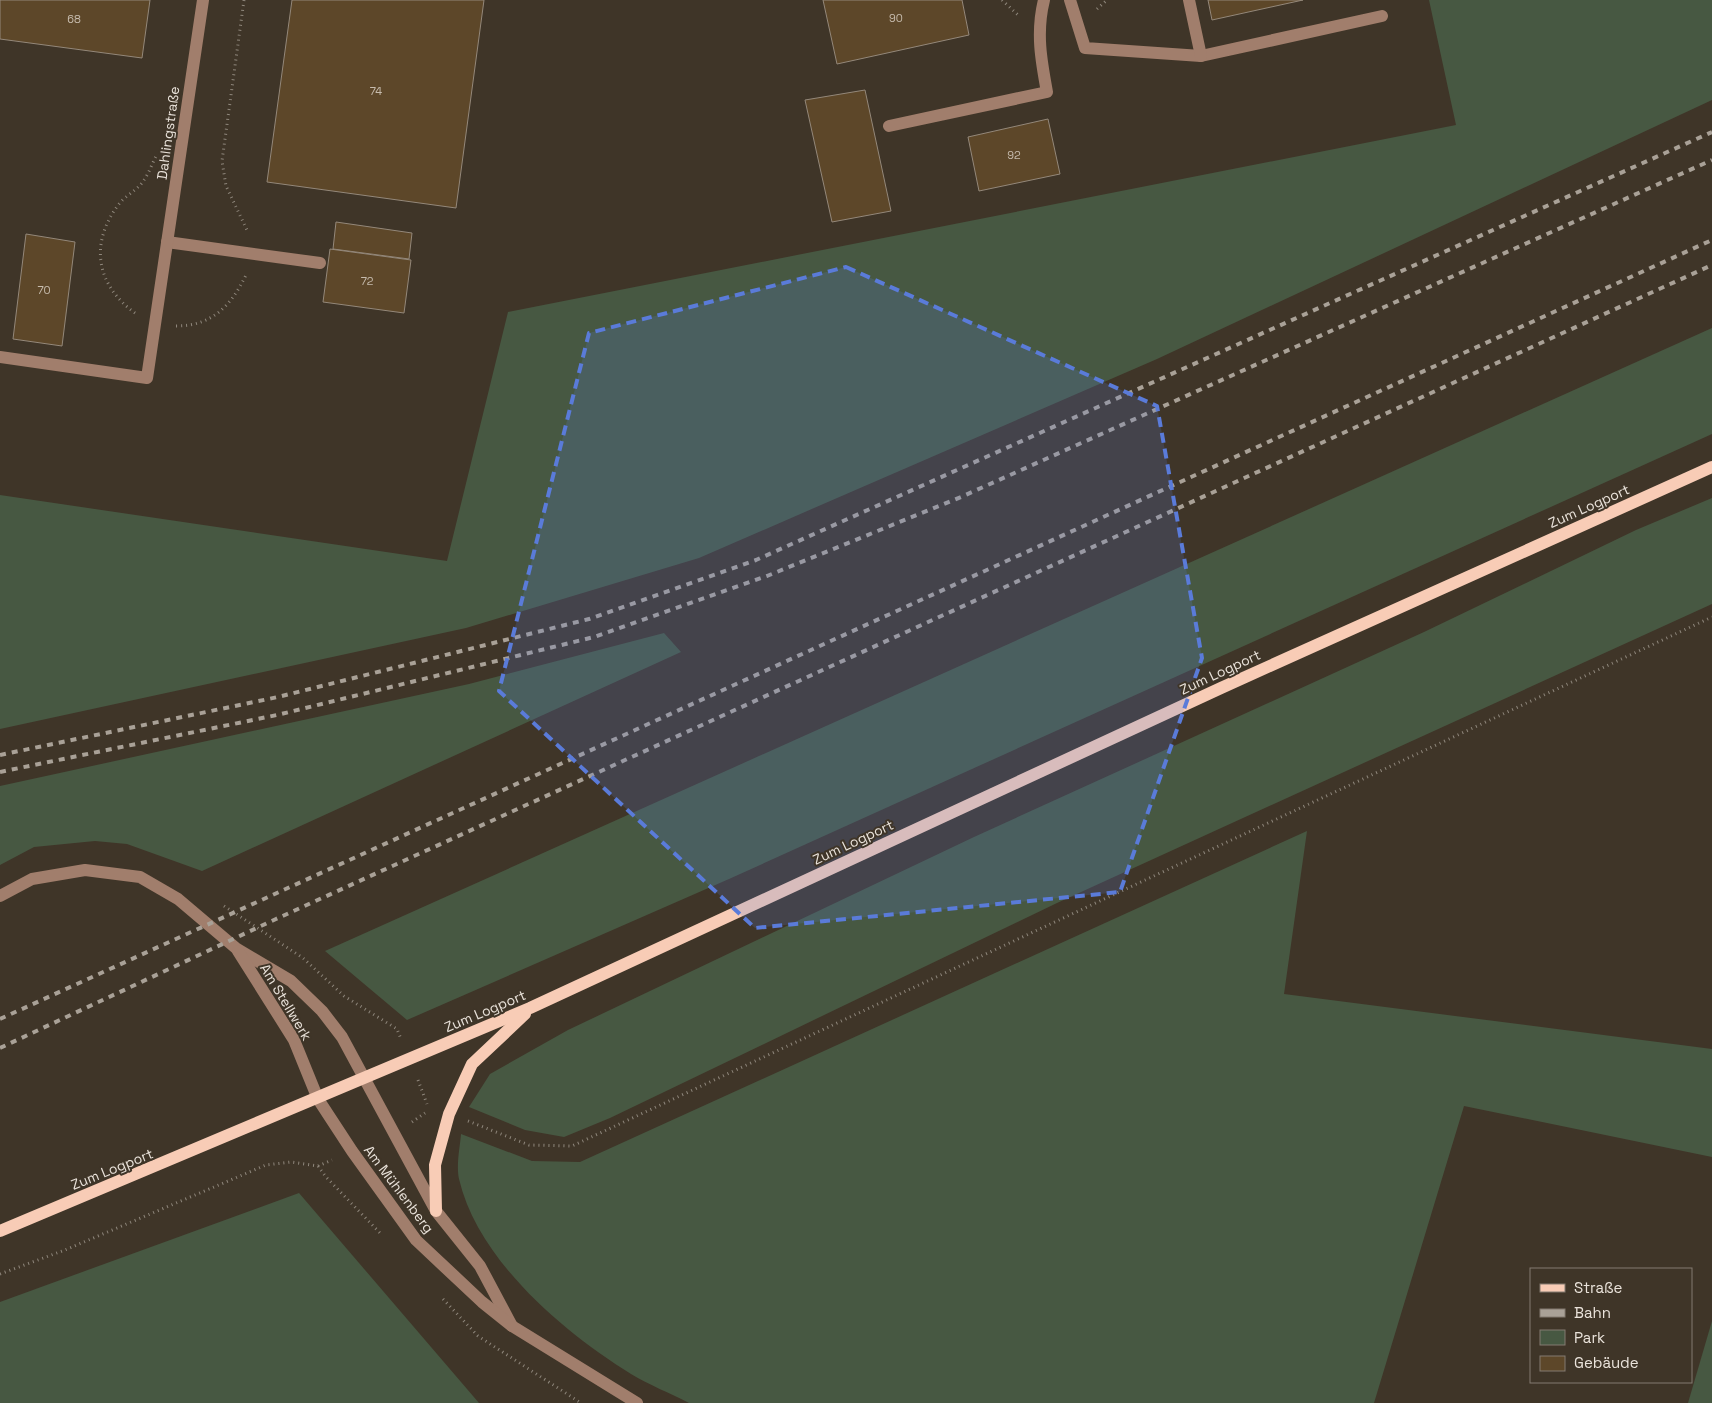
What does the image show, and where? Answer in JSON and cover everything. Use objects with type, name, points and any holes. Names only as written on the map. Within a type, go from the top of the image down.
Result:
[{"type":"main road","name":"Zum Logport","points":[[0,1231],[364,1080],[530,1008],[1222,688],[1712,467]]},
{"type":"main road","points":[[436,1210],[435,1165],[449,1114],[472,1064],[530,1008]]},
{"type":"street","name":"Dahlingstraße","points":[[0,357],[147,378],[203,0]]},
{"type":"street","points":[[888,126],[1047,92],[1038,41],[1039,20],[1044,0]]},
{"type":"street","points":[[1070,0],[1086,48],[1201,56],[1382,16]]},
{"type":"street","points":[[1189,0],[1201,56]]},
{"type":"street","points":[[167,242],[320,263]]},
{"type":"street","name":"Am Stellwerk","points":[[0,896],[32,879],[85,870],[140,877],[178,899],[237,949],[291,981],[322,1011],[342,1038],[364,1080]]},
{"type":"street","name":"Am Stellwerk","points":[[237,949],[294,1040],[318,1099]]},
{"type":"street","name":"Am Mühlenberg","points":[[364,1080],[436,1210],[480,1266],[512,1326]]},
{"type":"street","name":"Am Mühlenberg","points":[[318,1099],[352,1151],[416,1240],[482,1302],[512,1326],[637,1403]]},
{"type":"path","points":[[449,1114],[529,1144],[572,1146],[1712,617]]},
{"type":"path","points":[[0,1274],[65,1250],[266,1165],[291,1162],[318,1166]]},
{"type":"highlighted area","points":[[846,267],[1157,406],[1202,658],[1120,892],[755,928],[499,691],[589,333]]},
{"type":"green space","points":[[1429,0],[1712,0],[1712,100],[1157,359],[699,558],[466,628],[0,729],[0,495],[447,561],[508,312],[1456,125]]},
{"type":"green space","points":[[1712,328],[1712,434],[729,879],[407,1020],[325,951]]},
{"type":"green space","points":[[1712,498],[1712,604],[1057,903],[610,1118],[564,1137],[525,1130],[469,1107],[490,1074],[568,1030],[974,837],[1424,632],[1636,530]]},
{"type":"green space","points":[[664,633],[681,652],[202,871],[127,844],[95,841],[34,847],[0,865],[0,786],[469,684]]},
{"type":"green space","points":[[1307,831],[1284,994],[1712,1049],[1712,1157],[1464,1106],[1374,1403],[689,1403],[631,1374],[578,1337],[552,1315],[504,1265],[484,1238],[469,1209],[458,1174],[461,1134],[532,1161],[580,1162]]},
{"type":"green space","points":[[299,1193],[479,1403],[0,1403],[0,1302]]},
{"type":"green space","points":[[1712,1321],[1712,1403],[1688,1403]]},
{"type":"building","points":[[0,0],[150,0],[142,58],[0,39]]},
{"type":"building","points":[[292,0],[484,0],[456,208],[267,182]]},
{"type":"building","points":[[823,0],[962,0],[969,35],[837,64]]},
{"type":"building","points":[[1208,0],[1303,0],[1212,20]]},
{"type":"building","points":[[865,90],[891,211],[832,222],[805,100]]},
{"type":"building","points":[[1048,119],[1060,174],[979,191],[968,137]]},
{"type":"building","points":[[336,222],[412,233],[409,259],[333,249]]},
{"type":"building","points":[[26,234],[75,242],[62,346],[13,339]]},
{"type":"building","points":[[330,249],[411,260],[404,313],[323,302]]},
{"type":"railway","points":[[0,755],[278,697],[589,619],[756,560],[1712,132]]},
{"type":"railway","points":[[0,772],[277,715],[594,637],[767,576],[961,497],[1712,160]]},
{"type":"railway","points":[[0,1019],[1712,240]]},
{"type":"railway","points":[[0,1048],[276,919],[1712,265]]}]
